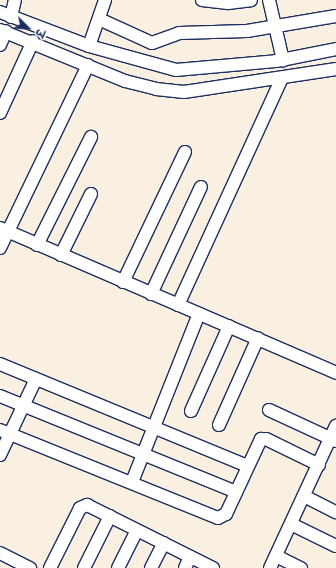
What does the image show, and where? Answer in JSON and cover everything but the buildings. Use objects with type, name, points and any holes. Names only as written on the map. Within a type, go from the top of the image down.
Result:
[{"type":"street","points":[[15,0],[5,15],[89,46],[176,70],[283,60],[336,49]]},
{"type":"street","points":[[89,46],[105,0]]},
{"type":"street","points":[[202,0],[228,3],[251,0]]},
{"type":"street","points":[[269,0],[283,60]]},
{"type":"street","points":[[99,19],[152,43],[179,33],[239,31],[276,27],[336,16]]},
{"type":"street","points":[[0,45],[3,30],[33,41],[125,81],[156,89],[184,92],[336,70]]},
{"type":"street","points":[[0,113],[33,41]]},
{"type":"street","points":[[0,248],[4,230],[88,65]]},
{"type":"street","points":[[178,305],[282,78]]},
{"type":"street","points":[[37,245],[90,136]]},
{"type":"street","points":[[123,282],[186,152]]},
{"type":"street","points":[[151,294],[201,187]]},
{"type":"street","points":[[61,255],[91,194]]},
{"type":"street","points":[[4,230],[151,294],[258,338],[336,373]]},
{"type":"street","points":[[132,482],[153,425],[199,314]]},
{"type":"street","points":[[191,411],[229,326]]},
{"type":"street","points":[[219,425],[258,338]]},
{"type":"street","points":[[0,364],[153,425],[247,466]]},
{"type":"street","points":[[0,455],[5,432],[23,405],[36,379]]},
{"type":"street","points":[[0,396],[236,492]]},
{"type":"street","points":[[270,410],[333,440]]},
{"type":"street","points":[[270,568],[319,465],[333,440],[336,426]]},
{"type":"street","points":[[5,432],[218,518],[224,517],[257,444],[261,439],[266,439],[319,465]]},
{"type":"street","points":[[304,496],[336,512]]},
{"type":"street","points":[[50,568],[80,508],[87,505],[213,568]]},
{"type":"street","points":[[84,568],[110,516]]},
{"type":"street","points":[[291,524],[336,546]]},
{"type":"street","points":[[118,568],[137,530]]},
{"type":"street","points":[[151,568],[164,543]]},
{"type":"street","points":[[0,553],[16,565],[30,568]]},
{"type":"street","points":[[276,556],[301,568]]},
{"type":"street","points":[[185,568],[190,557]]}]
